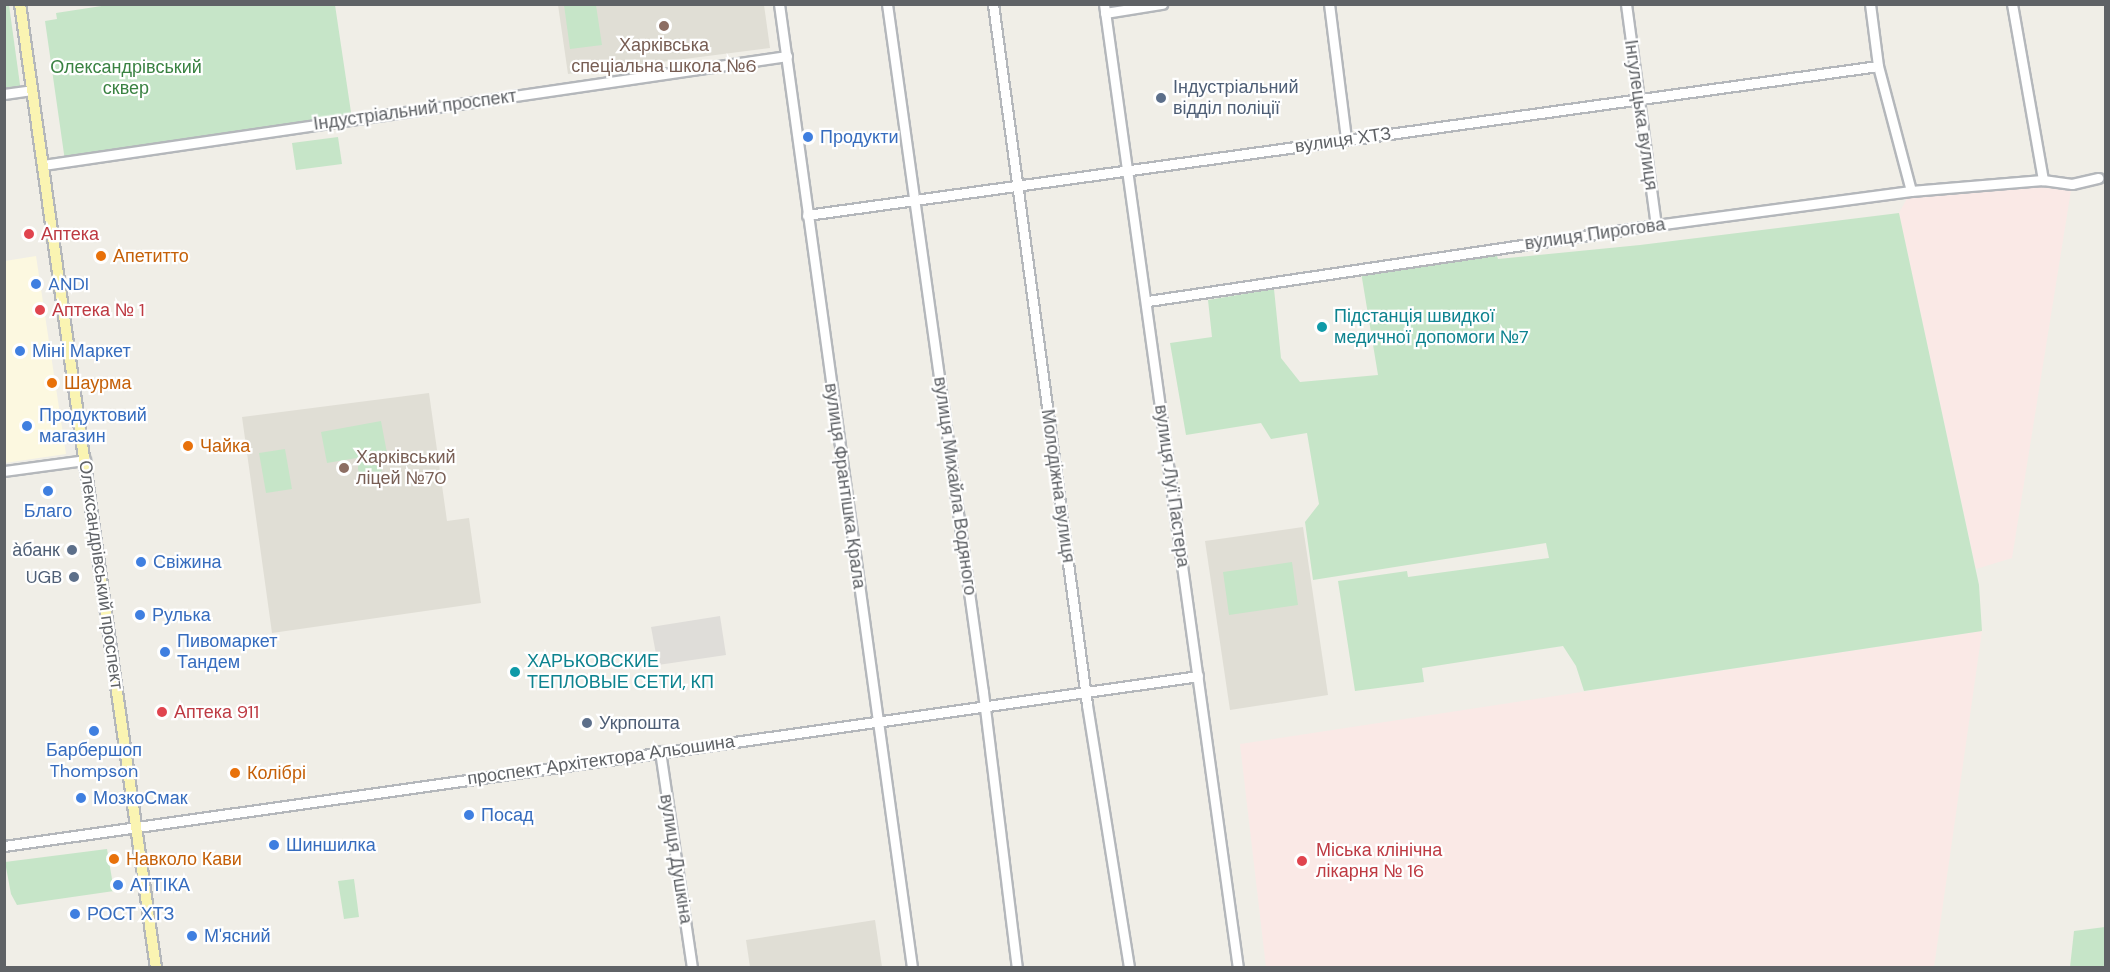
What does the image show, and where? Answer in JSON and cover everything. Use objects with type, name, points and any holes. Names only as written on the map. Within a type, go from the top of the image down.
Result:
[{"type":"main road","name":"Олександрівський проспект","points":[[20,4],[156,968]]},
{"type":"street","name":"вулиця Франтішка Крала","points":[[779,4],[912,968]]},
{"type":"street","name":"вулиця Михайла Водяного","points":[[887,4],[916,199],[1017,968]]},
{"type":"street","name":"Молодіжна вулиця","points":[[993,4],[1085,692],[1129,968]]},
{"type":"street","points":[[1104,9],[1162,4]]},
{"type":"street","points":[[1329,4],[1346,139]]},
{"type":"street","name":"Інгулецька вулиця","points":[[1626,4],[1656,225]]},
{"type":"street","points":[[1869,4],[1878,66],[1911,191]]},
{"type":"street","points":[[2012,4],[2043,180]]},
{"type":"street","name":"вулиця Луї Пастера","points":[[1104,9],[1148,301],[1238,968]]},
{"type":"street","name":"Індустріальний проспект","points":[[43,165],[787,56]]},
{"type":"street","name":"вулиця ХТЗ","points":[[807,215],[1878,66]]},
{"type":"street","points":[[4,94],[32,90]]},
{"type":"street","name":"вулиця Пирогова","points":[[1148,301],[1656,225],[1911,191],[2043,180],[2072,184],[2098,178]]},
{"type":"street","points":[[4,471],[85,460]]},
{"type":"street","name":"проспект Архітектора Альошина","points":[[4,846],[1198,676]]},
{"type":"street","name":"вулиця Душкіна","points":[[660,751],[692,968]]},
{"type":"shaded area","name":"Харківська спеціальна школа №6","points":[[558,5],[764,5],[770,48],[568,74]]},
{"type":"shaded area","points":[[2043,180],[2072,184],[2012,558],[1976,569],[1899,213],[1911,191]]},
{"type":"shaded area","points":[[36,256],[66,454],[5,463],[5,261]]},
{"type":"shaded area","name":"Харківський ліцей №70","points":[[429,393],[447,521],[469,518],[481,603],[272,633],[242,417]]},
{"type":"shaded area","points":[[1303,527],[1328,695],[1230,710],[1205,541]]},
{"type":"shaded area","points":[[720,616],[726,655],[658,665],[651,627]]},
{"type":"shaded area","points":[[1982,631],[1934,967],[1266,967],[1240,744]]},
{"type":"shaded area","points":[[875,920],[882,967],[750,967],[746,940]]},
{"type":"green space","name":"Олександрівський сквер","points":[[4,5],[9,5],[21,92],[4,94]]},
{"type":"green space","name":"Олександрівський сквер","points":[[108,5],[335,5],[352,119],[65,161],[45,21],[57,19],[56,13]]},
{"type":"green space","points":[[564,5],[596,5],[602,45],[570,49]]},
{"type":"green space","points":[[338,137],[342,164],[296,170],[292,143]]},
{"type":"green space","points":[[1899,213],[1979,585],[1982,631],[1584,691],[1576,666],[1563,646],[1422,668],[1424,682],[1355,691],[1338,581],[1407,571],[1408,577],[1549,558],[1546,543],[1313,580],[1305,522],[1319,504],[1307,433],[1271,439],[1261,423],[1186,435],[1170,343],[1212,337],[1208,300],[1274,289],[1281,358],[1300,382],[1378,375],[1361,272],[1496,253],[1498,259],[1640,245]]},
{"type":"green space","points":[[381,421],[387,453],[327,463],[321,432]]},
{"type":"green space","points":[[285,449],[292,489],[266,493],[259,453]]},
{"type":"green space","points":[[370,456],[378,460],[382,468],[378,476],[370,480],[362,476],[358,468],[362,460]]},
{"type":"green space","points":[[1292,562],[1298,605],[1229,615],[1223,572]]},
{"type":"green space","points":[[107,849],[114,891],[17,905],[11,894],[5,862]]},
{"type":"green space","points":[[354,879],[359,917],[344,919],[338,881]]},
{"type":"green space","points":[[2105,927],[2105,967],[2070,967],[2074,931]]},
{"type":"place","name":"Харківська спеціальна школа №6","points":[[664,26]]},
{"type":"place","name":"Індустріальний відділ поліції","points":[[1161,98]]},
{"type":"place","name":"Продукти","points":[[808,137]]},
{"type":"place","name":"Аптека","points":[[29,234]]},
{"type":"place","name":"Апетитто","points":[[101,256]]},
{"type":"place","name":"ANDI","points":[[36,284]]},
{"type":"place","name":"Аптека № 1","points":[[40,310]]},
{"type":"place","name":"Підстанція швидкої медичної допомоги №7","points":[[1322,327]]},
{"type":"place","name":"Міні Маркет","points":[[20,351]]},
{"type":"place","name":"Шаурма","points":[[52,383]]},
{"type":"place","name":"Продуктовий магазин","points":[[27,426]]},
{"type":"place","name":"Чайка","points":[[188,446]]},
{"type":"place","name":"Харківський ліцей №70","points":[[344,468]]},
{"type":"place","name":"Благо","points":[[48,491]]},
{"type":"place","name":"а̀банк","points":[[72,550]]},
{"type":"place","name":"Свіжина","points":[[141,562]]},
{"type":"place","name":"UGB","points":[[74,577]]},
{"type":"place","name":"Рулька","points":[[140,615]]},
{"type":"place","name":"Пивомаркет Тандем","points":[[165,652]]},
{"type":"place","name":"ХАРЬКОВСКИЕ ТЕПЛОВЫЕ СЕТИ, КП","points":[[515,672]]},
{"type":"place","name":"Аптека 911","points":[[162,712]]},
{"type":"place","name":"Укрпошта","points":[[587,723]]},
{"type":"place","name":"Барбершоп Thompson","points":[[94,731]]},
{"type":"place","name":"Колібрі","points":[[235,773]]},
{"type":"place","name":"МозкоСмак","points":[[81,798]]},
{"type":"place","name":"Посад","points":[[469,815]]},
{"type":"place","name":"Шиншилка","points":[[274,845]]},
{"type":"place","name":"Навколо Кави","points":[[114,859]]},
{"type":"place","name":"Міська клінічна лікарня № 16","points":[[1302,861]]},
{"type":"place","name":"АТТІКА","points":[[118,885]]},
{"type":"place","name":"РОСТ ХТЗ","points":[[75,914]]},
{"type":"place","name":"М'ясний","points":[[192,936]]}]
